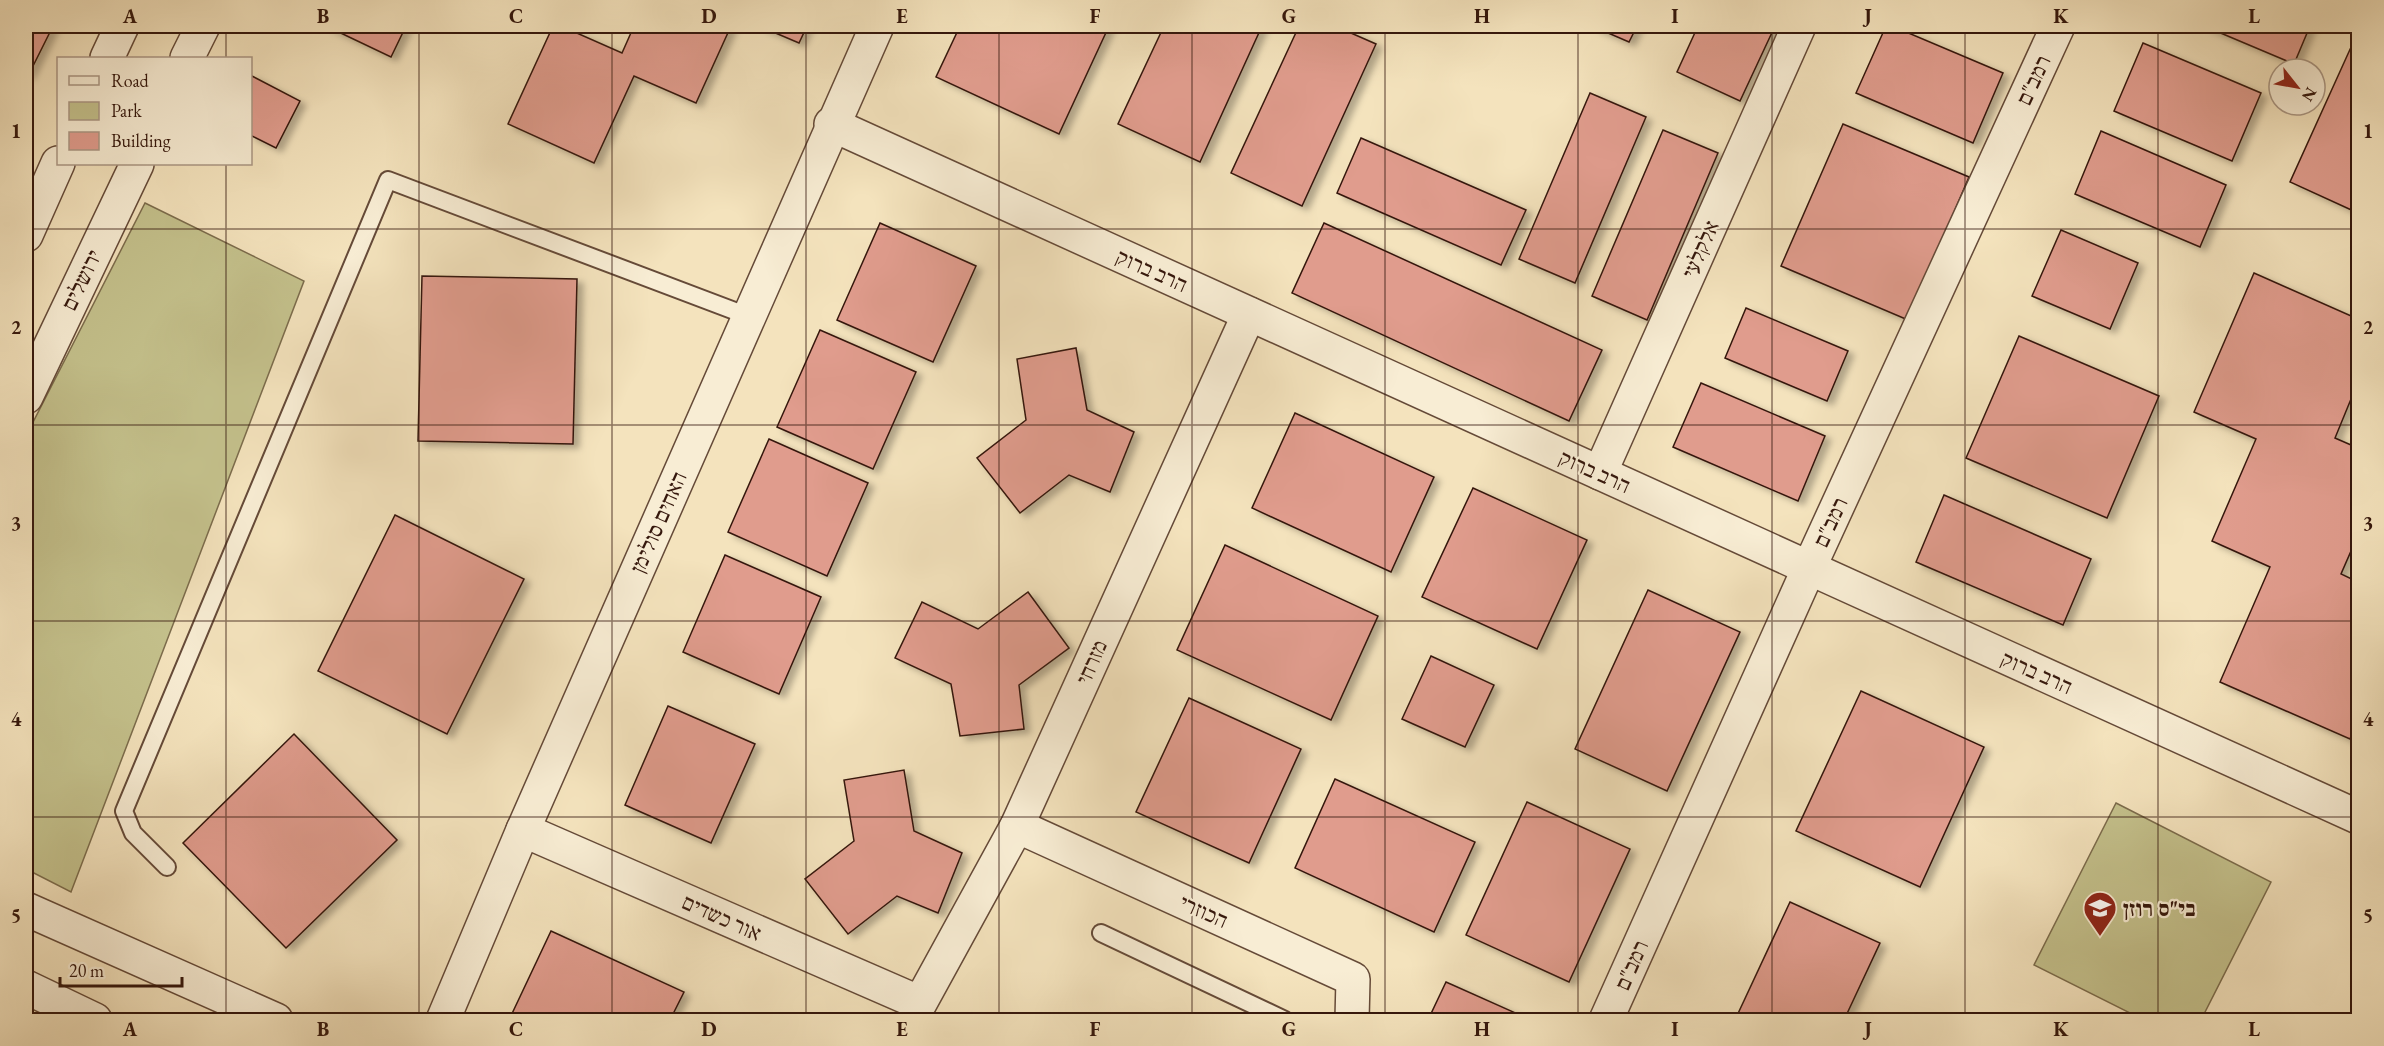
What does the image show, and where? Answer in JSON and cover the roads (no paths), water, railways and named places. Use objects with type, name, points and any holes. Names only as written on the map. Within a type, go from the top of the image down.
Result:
[{"type":"street","points":[[107,57],[122,26]]},
{"type":"street","points":[[188,57],[203,26]]},
{"type":"street","name":"האחים סולימן","points":[[443,1020],[523,830],[831,124],[877,26]]},
{"type":"street","name":"אלקלעי","points":[[1600,473],[1799,26]]},
{"type":"street","name":"רמב\"ם","points":[[1606,1020],[1809,568],[2058,26]]},
{"type":"street","name":"הרב ברוק","points":[[831,124],[2358,817]]},
{"type":"street","points":[[26,235],[57,165]]},
{"type":"street","name":"ירושלים","points":[[26,397],[137,165]]},
{"type":"street","name":"מזרחי","points":[[920,1003],[1017,826],[1249,314]]},
{"type":"street","name":"הכוזרי","points":[[1017,826],[1353,979],[1353,1020]]},
{"type":"street","name":"אור כשדים","points":[[523,830],[920,1003]]},
{"type":"street","points":[[26,909],[276,1020]]},
{"type":"street","points":[[26,987],[95,1020]]},
{"type":"lane","points":[[166,867],[132,833],[124,811],[388,180],[748,316]]},
{"type":"lane","points":[[1101,933],[1285,1020]]},
{"type":"place","name":"בי\"ס רוזן","points":[[2100,937]]}]
